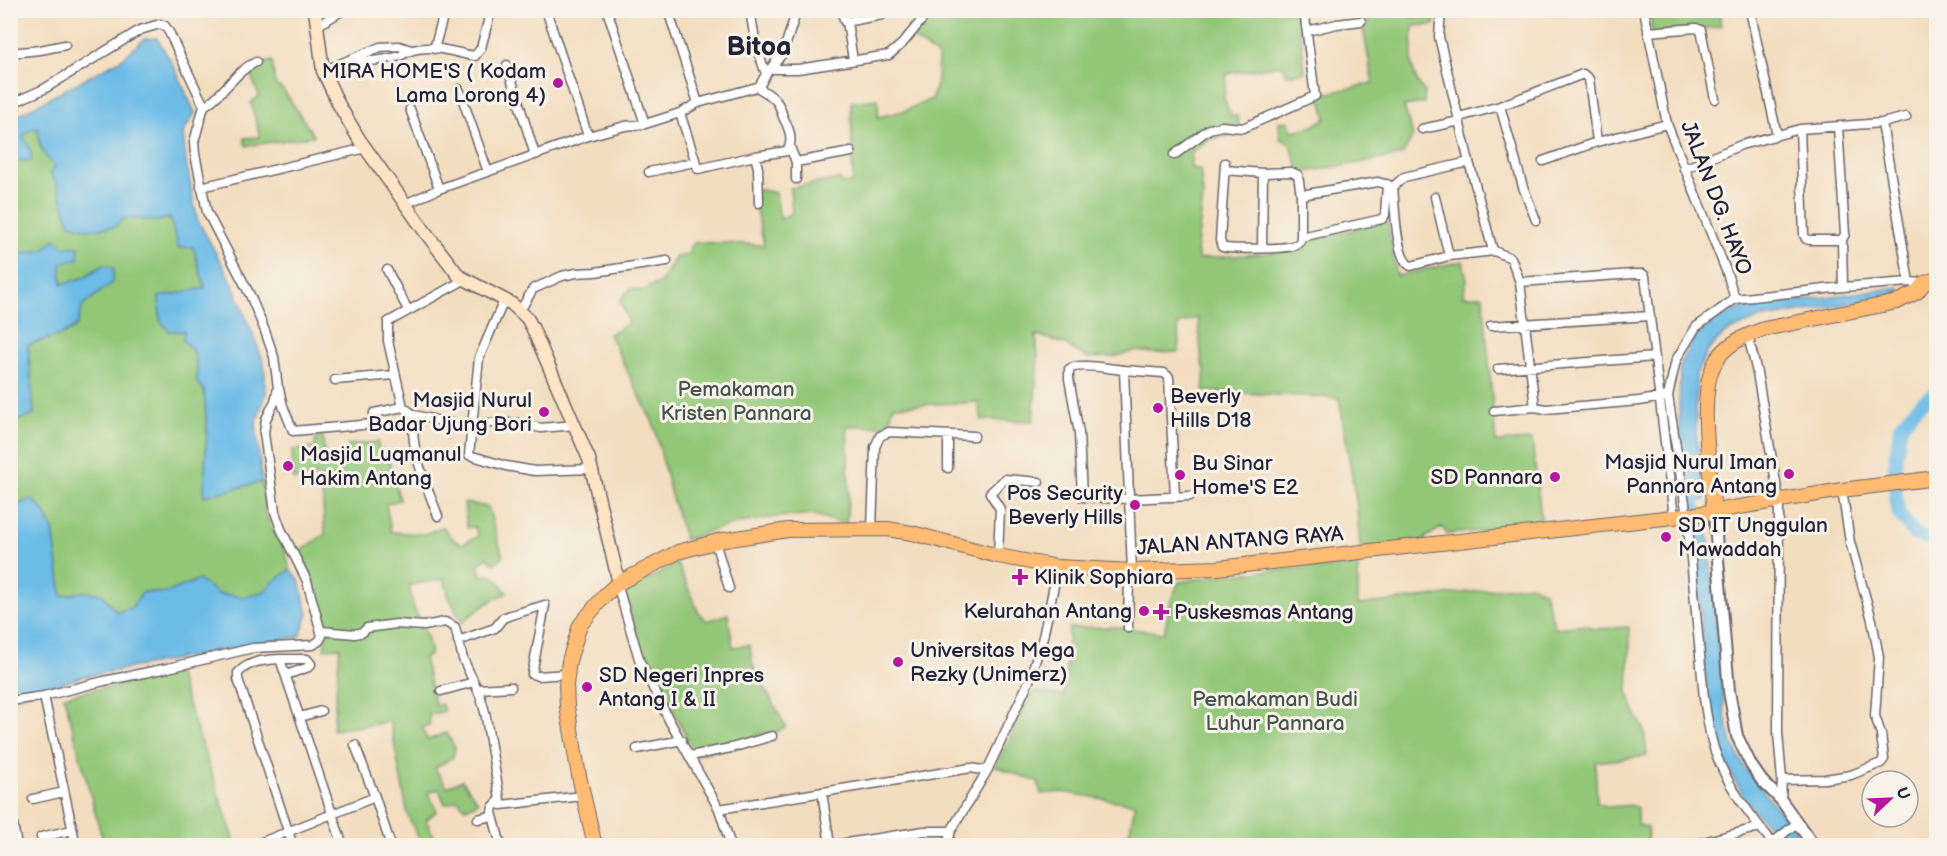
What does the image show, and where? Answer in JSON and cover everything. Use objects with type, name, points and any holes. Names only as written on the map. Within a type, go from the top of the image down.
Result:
[{"type":"main road","points":[[315,10],[323,71],[339,105],[366,148],[426,233],[464,280],[505,298],[520,311],[532,327],[592,469],[618,584]]},
{"type":"main road","points":[[1714,512],[1706,415],[1708,378],[1712,366],[1724,350],[1748,335],[1796,322],[1897,302],[1917,292],[1930,281]]},
{"type":"main road","name":"JALAN ANTANG RAYA","points":[[595,846],[583,796],[567,706],[567,674],[574,640],[580,625],[600,600],[618,584],[678,552],[759,533],[788,530],[872,530],[912,533],[998,556],[1058,567],[1132,570],[1218,568],[1684,516],[1842,490],[1936,478]]},
{"type":"street","points":[[318,26],[343,10]]},
{"type":"street","points":[[434,49],[445,10]]},
{"type":"street","points":[[323,71],[361,53],[380,47],[399,46],[411,50],[448,50],[475,56],[480,48],[491,10]]},
{"type":"street","points":[[546,10],[588,136]]},
{"type":"street","points":[[607,10],[645,124]]},
{"type":"street","points":[[668,10],[698,103]]},
{"type":"street","points":[[750,10],[756,46],[768,72]]},
{"type":"street","points":[[405,204],[439,189],[588,136],[625,126],[645,124],[698,103],[757,87],[783,52],[797,10]]},
{"type":"street","points":[[841,10],[843,21],[847,22],[882,15]]},
{"type":"street","points":[[768,72],[889,54],[896,51],[930,10]]},
{"type":"street","points":[[1173,155],[1209,129],[1222,126],[1243,128],[1315,96],[1304,10]]},
{"type":"street","points":[[1441,10],[1438,37],[1494,251]]},
{"type":"street","name":"JALAN DG. HAYO","points":[[1644,10],[1667,124],[1727,273],[1735,299],[1695,327],[1676,360],[1664,397],[1684,516],[1704,698],[1715,751],[1728,782],[1760,827],[1774,842]]},
{"type":"street","points":[[1750,10],[1778,135]]},
{"type":"street","points":[[1307,31],[1361,21]]},
{"type":"street","points":[[847,22],[854,60]]},
{"type":"street","points":[[10,104],[44,89],[140,30],[160,24],[170,32],[204,106]]},
{"type":"street","points":[[1648,32],[1700,29],[1703,33],[1715,99]]},
{"type":"street","points":[[10,53],[65,45]]},
{"type":"street","points":[[256,62],[241,72],[224,91],[204,106],[194,142],[201,187],[212,224],[250,295],[265,331],[274,357],[278,388],[293,431],[373,424],[374,413],[403,407]]},
{"type":"street","points":[[507,65],[535,154]]},
{"type":"street","points":[[1422,129],[1500,105],[1577,75],[1586,75],[1589,82],[1597,142]]},
{"type":"street","points":[[757,87],[778,102],[784,120],[788,123],[790,147],[796,162],[796,179]]},
{"type":"street","points":[[459,89],[488,172]]},
{"type":"street","points":[[1500,105],[1523,187],[1536,220]]},
{"type":"street","points":[[410,109],[439,189]]},
{"type":"street","points":[[680,112],[698,169],[787,151],[790,147]]},
{"type":"street","points":[[1684,169],[1741,145],[1800,129],[1882,123],[1906,117]]},
{"type":"street","points":[[1882,123],[1909,282]]},
{"type":"street","points":[[1543,160],[1597,142],[1667,124]]},
{"type":"street","points":[[1838,127],[1845,234],[1842,240],[1843,287]]},
{"type":"street","points":[[1800,129],[1804,235],[1810,240],[1842,240]]},
{"type":"street","points":[[201,187],[366,148]]},
{"type":"street","points":[[796,162],[851,152]]},
{"type":"street","points":[[755,156],[758,168],[759,203]]},
{"type":"street","points":[[649,172],[694,162]]},
{"type":"street","points":[[1301,195],[1378,182],[1390,185],[1404,177],[1469,162]]},
{"type":"street","points":[[1225,166],[1263,173],[1295,173],[1300,179],[1301,237],[1299,243],[1294,246],[1225,248],[1221,245],[1225,166]]},
{"type":"street","points":[[1262,248],[1263,173]]},
{"type":"street","points":[[1301,237],[1382,219],[1385,215],[1390,185]]},
{"type":"street","points":[[1390,185],[1404,262],[1411,266],[1449,256],[1494,251],[1511,258],[1520,282],[1534,407]]},
{"type":"street","points":[[1435,197],[1449,256]]},
{"type":"street","points":[[520,311],[533,289],[562,276],[667,261]]},
{"type":"street","points":[[387,270],[408,310]]},
{"type":"street","points":[[1494,411],[1534,407],[1546,409],[1664,397],[1655,357],[1647,280],[1643,274],[1520,282]]},
{"type":"street","points":[[464,280],[391,319],[387,325],[388,341],[403,407],[414,415],[472,427],[489,423],[518,423],[549,428],[575,425]]},
{"type":"street","points":[[1735,299],[1843,287],[1930,281]]},
{"type":"street","points":[[505,298],[479,358],[469,452],[471,456],[535,471],[592,469]]},
{"type":"street","points":[[1491,326],[1650,316]]},
{"type":"street","points":[[1748,335],[1757,373],[1779,500],[1778,743],[1782,780],[1781,800]]},
{"type":"street","points":[[1498,369],[1655,357]]},
{"type":"street","points":[[1175,497],[1169,377],[1164,373],[1073,366],[1069,369],[1079,433],[1081,496],[1086,499],[1129,499],[1175,497],[1190,496]]},
{"type":"street","points":[[1124,370],[1132,570],[1129,579],[1128,628]]},
{"type":"street","points":[[336,380],[395,375]]},
{"type":"street","points":[[10,701],[44,696],[253,648],[313,645],[321,639],[321,631],[307,581],[275,512],[264,433],[266,419],[275,401],[278,388]]},
{"type":"street","points":[[414,415],[413,441],[420,468],[438,516]]},
{"type":"street","points":[[872,530],[874,455],[876,441],[880,436],[889,432],[974,436]]},
{"type":"street","points":[[948,435],[948,468]]},
{"type":"street","points":[[998,556],[1000,509],[990,493],[1005,479],[1039,482]]},
{"type":"street","points":[[1782,780],[1851,775],[1881,764],[1883,761],[1881,734],[1875,716],[1879,657],[1872,620],[1850,542],[1842,490]]},
{"type":"street","points":[[1714,512],[1737,735],[1751,765],[1762,781],[1781,800],[1795,824],[1815,846]]},
{"type":"street","points":[[715,542],[729,588]]},
{"type":"street","points":[[947,846],[951,831],[987,771],[1035,665],[1058,567]]},
{"type":"street","points":[[618,584],[640,662],[669,720],[719,809],[731,846]]},
{"type":"street","points":[[458,641],[495,628],[503,618],[544,605],[546,606],[532,674],[534,676],[567,674]]},
{"type":"street","points":[[321,631],[355,634],[367,628],[387,624],[424,626],[445,622],[456,627],[463,659],[485,712],[500,801],[503,806],[583,796]]},
{"type":"street","points":[[280,659],[343,846]]},
{"type":"street","points":[[286,675],[309,668],[311,664],[307,659],[280,659],[256,662],[238,673],[239,684],[293,846]]},
{"type":"street","points":[[441,691],[476,686],[511,687]]},
{"type":"street","points":[[44,696],[76,846]]},
{"type":"street","points":[[300,717],[321,711]]},
{"type":"street","points":[[690,756],[731,748],[772,736]]},
{"type":"street","points":[[637,749],[682,740]]},
{"type":"street","points":[[355,745],[391,846]]},
{"type":"street","points":[[719,809],[971,768],[987,771]]},
{"type":"street","points":[[33,799],[64,792]]},
{"type":"street","points":[[822,792],[828,845],[843,845],[916,832],[951,831]]},
{"type":"street","points":[[252,846],[375,797]]},
{"type":"street","points":[[500,801],[493,808],[492,816],[501,846]]},
{"type":"street","points":[[10,808],[17,846]]},
{"type":"street","points":[[478,819],[492,816]]},
{"type":"street","points":[[1774,842],[1795,824]]},
{"type":"street","points":[[1692,845],[1760,827]]},
{"type":"street","points":[[41,837],[72,830]]},
{"type":"green space","name":"Pemakaman Kristen Pannara","points":[[935,11],[1298,11],[1305,72],[1287,75],[1282,65],[1227,74],[1224,98],[1231,116],[1237,116],[1241,133],[1210,139],[1191,153],[1191,168],[1200,169],[1203,197],[1197,246],[1198,259],[1303,250],[1305,242],[1387,221],[1397,276],[1463,261],[1467,280],[1462,296],[1483,296],[1496,442],[1532,440],[1542,526],[1447,534],[1442,527],[1425,538],[1425,541],[1360,549],[1357,507],[1339,398],[1203,391],[1205,369],[1202,363],[1198,317],[1178,325],[1179,352],[1135,351],[1113,357],[1087,358],[1065,344],[1036,335],[1038,356],[1033,421],[982,420],[978,402],[893,406],[889,426],[847,426],[849,490],[846,525],[814,515],[794,515],[730,525],[685,540],[671,495],[654,425],[609,334],[629,323],[620,300],[631,288],[641,291],[661,282],[676,257],[689,254],[690,247],[696,242],[764,245],[756,210],[756,189],[776,193],[780,219],[792,213],[790,188],[839,179],[843,184],[853,182],[851,102],[878,99],[878,117],[904,111],[932,99],[937,80],[938,56],[912,38]]},
{"type":"green space","points":[[1367,11],[1413,11],[1411,17],[1435,19],[1434,25],[1413,26],[1413,70],[1415,78],[1425,92],[1424,103],[1404,106],[1413,136],[1403,154],[1300,173],[1290,144],[1280,138],[1279,122],[1288,121],[1292,131],[1313,126],[1326,118],[1320,95],[1373,83],[1363,27],[1368,23]]},
{"type":"green space","points":[[1650,11],[1719,11],[1721,26],[1652,36]]},
{"type":"green space","points":[[272,61],[275,84],[284,91],[314,136],[246,146],[244,138],[260,137],[251,103],[259,96],[248,68]]},
{"type":"green space","points":[[38,127],[42,149],[55,167],[50,173],[57,184],[114,227],[125,218],[158,221],[170,218],[179,248],[193,246],[205,288],[159,297],[184,330],[189,348],[194,352],[197,382],[204,390],[207,429],[204,495],[262,482],[266,514],[273,531],[285,549],[290,570],[272,583],[266,591],[245,597],[219,594],[198,580],[166,593],[143,592],[131,609],[117,612],[83,592],[61,596],[53,530],[44,511],[32,499],[11,507],[11,423],[34,415],[28,345],[64,334],[83,305],[112,283],[103,265],[83,278],[62,284],[61,263],[79,247],[11,255],[11,159],[31,161],[31,151],[23,136],[31,129]]},
{"type":"green space","points":[[316,428],[322,429],[326,467],[351,465],[348,445],[378,442],[379,454],[388,457],[400,500],[386,504],[391,532],[424,534],[443,527],[455,541],[463,544],[478,536],[475,527],[467,528],[464,503],[488,507],[503,557],[494,564],[487,557],[478,565],[482,576],[494,575],[507,593],[483,606],[462,623],[449,597],[444,579],[410,585],[413,605],[430,646],[430,655],[424,658],[435,705],[442,704],[444,711],[429,715],[430,724],[422,728],[427,740],[447,733],[455,748],[453,757],[435,768],[447,787],[462,780],[478,802],[466,808],[458,800],[445,804],[439,789],[428,792],[437,811],[426,820],[435,838],[422,845],[408,816],[390,722],[333,730],[340,647],[324,649],[323,611],[316,586],[301,551],[325,534],[321,476],[293,480],[292,450],[315,448]]},
{"type":"green space","points":[[677,563],[699,613],[707,621],[728,614],[733,647],[750,645],[753,666],[786,727],[774,733],[757,735],[753,743],[696,755],[640,648],[625,593]]},
{"type":"green space","name":"Pemakaman Budi Luhur Pannara","points":[[1358,566],[1358,605],[1531,585],[1544,591],[1555,628],[1587,625],[1593,629],[1629,627],[1628,693],[1644,729],[1647,756],[1595,762],[1597,803],[1609,807],[1633,805],[1637,808],[1637,825],[1648,827],[1647,846],[1120,845],[1130,830],[1135,804],[1062,792],[1041,794],[1038,782],[995,766],[1034,691],[1064,696],[1069,628],[1116,627],[1164,633],[1171,600],[1179,582],[1223,575]]},
{"type":"green space","points":[[177,672],[235,842],[218,846],[104,845],[64,696]]},
{"type":"water","points":[[157,38],[175,69],[195,113],[183,133],[197,219],[232,282],[264,363],[266,393],[256,423],[262,482],[204,496],[207,429],[204,390],[197,382],[194,352],[183,340],[184,331],[169,331],[160,320],[159,297],[205,288],[193,247],[179,248],[170,218],[158,221],[125,218],[114,227],[88,229],[70,224],[57,184],[50,173],[55,167],[42,149],[38,128],[31,129],[23,136],[31,151],[31,161],[11,159],[11,119],[122,59],[144,39]]},
{"type":"water","points":[[54,239],[65,247],[79,247],[78,259],[61,263],[62,284],[83,278],[103,265],[114,268],[112,283],[83,305],[77,326],[64,334],[28,345],[34,415],[11,423],[11,255],[44,250]]},
{"type":"water","points":[[1899,287],[1900,295],[1758,319],[1725,333],[1708,351],[1696,374],[1696,432],[1705,500],[1689,502],[1679,430],[1680,366],[1690,344],[1711,322],[1739,309]]},
{"type":"water","points":[[32,499],[44,511],[53,530],[62,596],[83,592],[102,594],[117,612],[131,608],[143,592],[166,593],[198,580],[219,594],[245,597],[265,591],[290,570],[299,580],[308,614],[300,636],[82,677],[11,698],[10,507]]},
{"type":"water","points":[[1707,524],[1725,716],[1732,743],[1745,769],[1807,845],[1786,845],[1747,802],[1729,770],[1715,735],[1708,702],[1693,525]]},
{"type":"waterway","points":[[1936,393],[1921,403],[1900,427],[1894,475],[1898,512],[1914,534],[1936,541]]},
{"type":"waterway","points":[[1695,491],[1701,535]]},
{"type":"place","name":"MIRA HOME'S ( Kodam Lama Lorong 4)","points":[[558,83]]},
{"type":"place","name":"Beverly Hills D18","points":[[1158,408]]},
{"type":"place","name":"Masjid Nurul Badar Ujung Bori","points":[[544,412]]},
{"type":"place","name":"Masjid Luqmanul Hakim Antang","points":[[288,466]]},
{"type":"place","name":"Masjid Nurul Iman Pannara Antang","points":[[1789,474]]},
{"type":"place","name":"Bu Sinar Home'S E2","points":[[1180,475]]},
{"type":"place","name":"SD Pannara","points":[[1555,477]]},
{"type":"place","name":"Pos Security Beverly Hills","points":[[1135,505]]},
{"type":"place","name":"SD IT Unggulan Mawaddah","points":[[1666,537]]},
{"type":"place","name":"Klinik Sophiara","points":[[1020,577]]},
{"type":"place","name":"Kelurahan Antang","points":[[1144,611]]},
{"type":"place","name":"Puskesmas Antang","points":[[1161,612]]},
{"type":"place","name":"Universitas Mega Rezky (Unimerz)","points":[[898,662]]},
{"type":"place","name":"SD Negeri Inpres Antang I & II","points":[[587,687]]},
{"type":"district","name":"Bitoa","points":[[759,47]]}]
